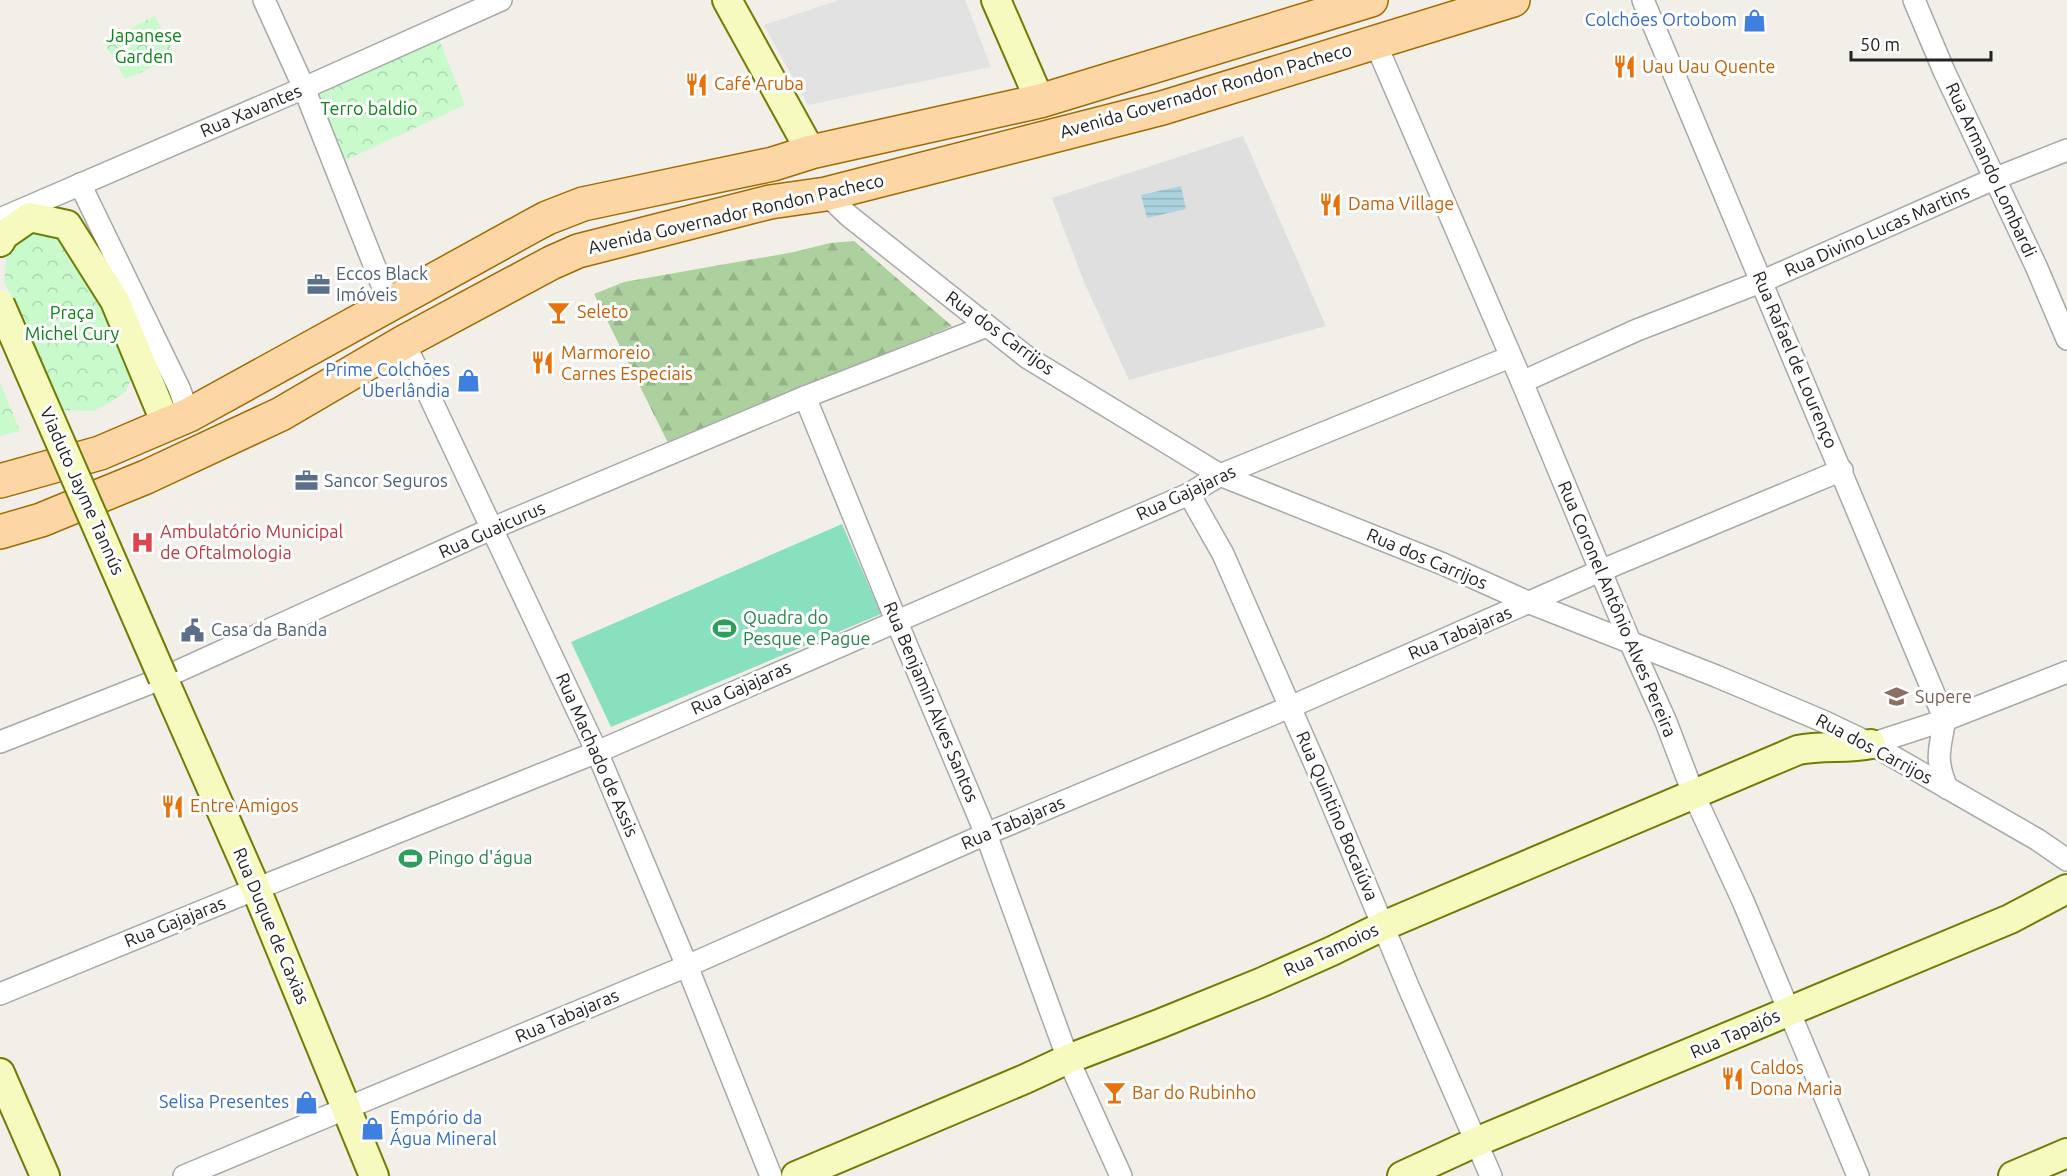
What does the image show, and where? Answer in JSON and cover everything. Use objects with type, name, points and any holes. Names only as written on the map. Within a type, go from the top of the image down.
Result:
[{"type":"main road","name":"Avenida Governador Rondon Pacheco","points":[[0,532],[41,520],[156,472],[281,414],[404,342],[551,263],[578,251],[770,202],[826,194],[1162,108],[1513,0]]},
{"type":"main road","name":"Avenida Governador Rondon Pacheco","points":[[0,481],[100,453],[178,421],[532,226],[568,210],[773,164],[811,152],[1040,101],[1365,1]]},
{"type":"street","points":[[264,0],[304,88],[390,305]]},
{"type":"street","name":"Rua Xavantes","points":[[0,219],[501,0]]},
{"type":"street","points":[[727,0],[811,152]]},
{"type":"street","points":[[996,0],[1040,101]]},
{"type":"street","name":"Rua Rafael de Lourenço","points":[[1643,0],[1763,281],[1945,720]]},
{"type":"street","name":"Rua Armando Lombardi","points":[[1914,0],[1944,71],[1996,178],[2067,339]]},
{"type":"street","name":"Rua Coronel Antônio Alves Pereira","points":[[1375,42],[1666,722],[1693,793],[1789,1010],[1857,1176]]},
{"type":"street","name":"Rua Divino Lucas Martins","points":[[1522,382],[1637,330],[1763,281],[1996,178],[2067,150]]},
{"type":"street","points":[[80,184],[179,388],[178,421]]},
{"type":"street","name":"Rua dos Carrijos","points":[[826,194],[849,216],[1028,358],[1220,476],[1443,564],[1530,603],[1631,644],[1780,702],[1871,744],[2038,840],[2067,860]]},
{"type":"street","points":[[0,242],[4,235],[30,217],[67,225],[115,301],[178,421]]},
{"type":"street","name":"Viaduto Jayme Tannús","points":[[0,304],[163,678]]},
{"type":"street","name":"Rua Guaicurus","points":[[0,742],[163,678],[493,528],[805,397],[987,326]]},
{"type":"street","name":"Rua Machado de Assis","points":[[404,342],[597,752],[687,966],[771,1176]]},
{"type":"street","name":"Rua Gajajaras","points":[[0,994],[597,752],[1189,494],[1220,476],[1510,357]]},
{"type":"street","name":"Rua Benjamin Alves Santos","points":[[805,397],[986,834],[1068,1059],[1121,1176]]},
{"type":"street","name":"Rua Tabajaras","points":[[184,1176],[687,966],[986,834],[1290,707],[1600,571],[1842,470]]},
{"type":"street","name":"Rua Quintino Bocaiúva","points":[[1189,494],[1222,554],[1290,707],[1491,1176]]},
{"type":"street","points":[[1871,744],[1945,720],[2067,672]]},
{"type":"street","name":"Rua Duque de Caxias","points":[[163,678],[256,889],[374,1176]]},
{"type":"street","points":[[1945,720],[1938,760],[1947,788]]},
{"type":"street","name":"Rua Tamoios","points":[[796,1176],[1068,1059],[1260,982],[1383,926],[1798,750],[1871,744]]},
{"type":"street","name":"Rua Tapajós","points":[[1402,1176],[1476,1142],[2010,919],[2067,889]]},
{"type":"street","points":[[0,1073],[45,1176]]},
{"type":"street","points":[[2013,1176],[2067,1153]]},
{"type":"shaded area","points":[[839,0],[965,0],[991,67],[808,105],[764,25]]},
{"type":"shaded area","points":[[1243,136],[1326,326],[1129,380],[1084,282],[1052,198]]},
{"type":"green space","name":"Japanese Garden","points":[[155,16],[176,57],[125,79],[104,42]]},
{"type":"green space","name":"Terro baldio","points":[[439,39],[465,105],[339,163],[313,93]]},
{"type":"green space","name":"Praça Michel Cury","points":[[38,225],[63,229],[135,371],[126,391],[108,404],[92,411],[63,410],[4,281],[7,256],[20,236]]},
{"type":"green space","points":[[854,241],[952,326],[668,443],[594,294],[624,282],[794,252],[830,243]]},
{"type":"green space","points":[[0,382],[20,431],[0,436]]},
{"type":"green space","name":"Quadra do Pesque e Pague","points":[[842,524],[881,614],[611,727],[571,642]]},
{"type":"water","points":[[1181,186],[1186,209],[1147,218],[1141,195]]},
{"type":"place","name":"Colchões Ortobom","points":[[1755,20]]},
{"type":"place","name":"Uau Uau Quente","points":[[1624,67]]},
{"type":"place","name":"Café Aruba","points":[[696,84]]},
{"type":"place","name":"Dama Village","points":[[1330,204]]},
{"type":"place","name":"Eccos Black Imóveis","points":[[318,284]]},
{"type":"place","name":"Seleto","points":[[559,312]]},
{"type":"place","name":"Marmoreio Carnes Especiais","points":[[543,363]]},
{"type":"place","name":"Prime Colchões Uberlândia","points":[[468,380]]},
{"type":"place","name":"Sancor Seguros","points":[[306,481]]},
{"type":"place","name":"Ambulatório Municipal de Oftalmologia","points":[[142,542]]},
{"type":"place","name":"Quadra do Pesque e Pague","points":[[725,628]]},
{"type":"place","name":"Casa da Banda","points":[[193,630]]},
{"type":"place","name":"Supere","points":[[1897,697]]},
{"type":"place","name":"Entre Amigos","points":[[172,806]]},
{"type":"place","name":"Pingo d'água","points":[[410,858]]},
{"type":"place","name":"Caldos Dona Maria","points":[[1732,1078]]},
{"type":"place","name":"Bar do Rubinho","points":[[1114,1093]]},
{"type":"place","name":"Selisa Presentes","points":[[307,1102]]},
{"type":"place","name":"Empório da Água Mineral","points":[[372,1128]]}]
